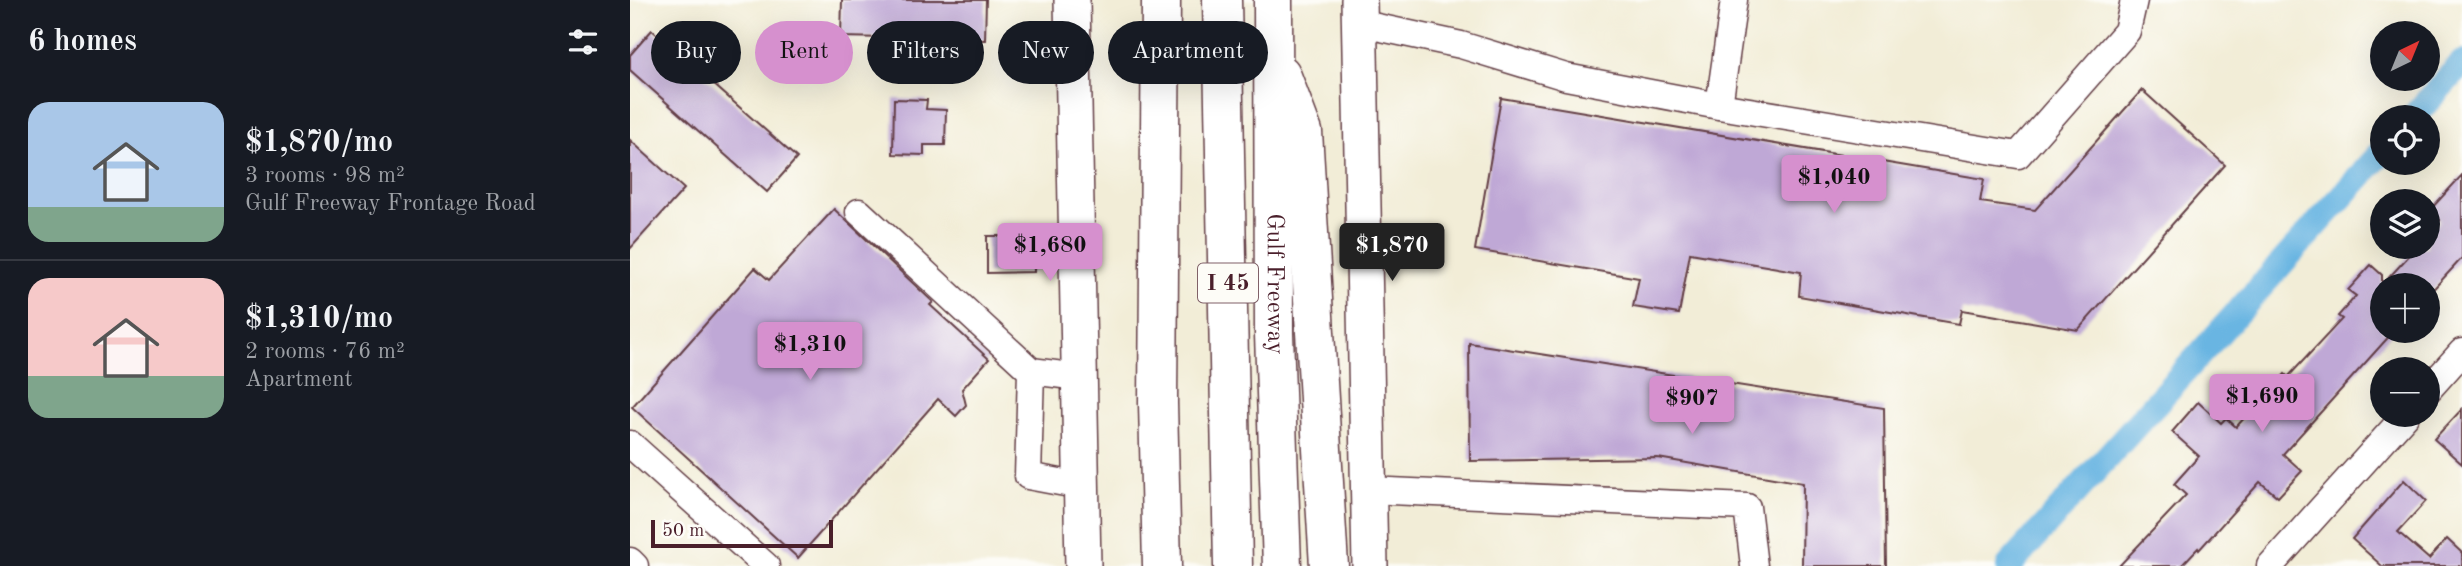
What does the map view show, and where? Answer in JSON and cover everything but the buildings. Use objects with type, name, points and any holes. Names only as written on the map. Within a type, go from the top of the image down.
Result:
[{"type":"highway","points":[[1161,0],[1158,403],[1162,566]]},
{"type":"highway","name":"Gulf Freeway","points":[[1222,0],[1233,566]]},
{"type":"highway","name":"Gulf Freeway","points":[[1273,0],[1274,334],[1282,566]]},
{"type":"highway","points":[[1272,53],[1303,132],[1329,566]]},
{"type":"highway","points":[[1149,566],[1158,403]]},
{"type":"main road","points":[[1072,0],[1083,566]]},
{"type":"main road","points":[[1358,12],[1370,566]]},
{"type":"street","points":[[1720,106],[1734,0]]},
{"type":"street","points":[[1358,12],[1566,77],[1720,106],[2018,155],[2127,31],[2134,0]]},
{"type":"street","points":[[859,212],[1031,371],[1079,377]]},
{"type":"street","points":[[2440,377],[2462,352]]},
{"type":"street","points":[[1031,371],[1028,476],[1082,486]]},
{"type":"street","points":[[2282,562],[2396,427]]},
{"type":"street","points":[[630,444],[766,566]]},
{"type":"street","points":[[1368,490],[1747,507],[1754,566]]},
{"type":"street","points":[[630,561],[635,566]]},
{"type":"waterway","points":[[2424,105],[2462,63]]},
{"type":"waterway","points":[[2009,566],[2370,165]]}]
